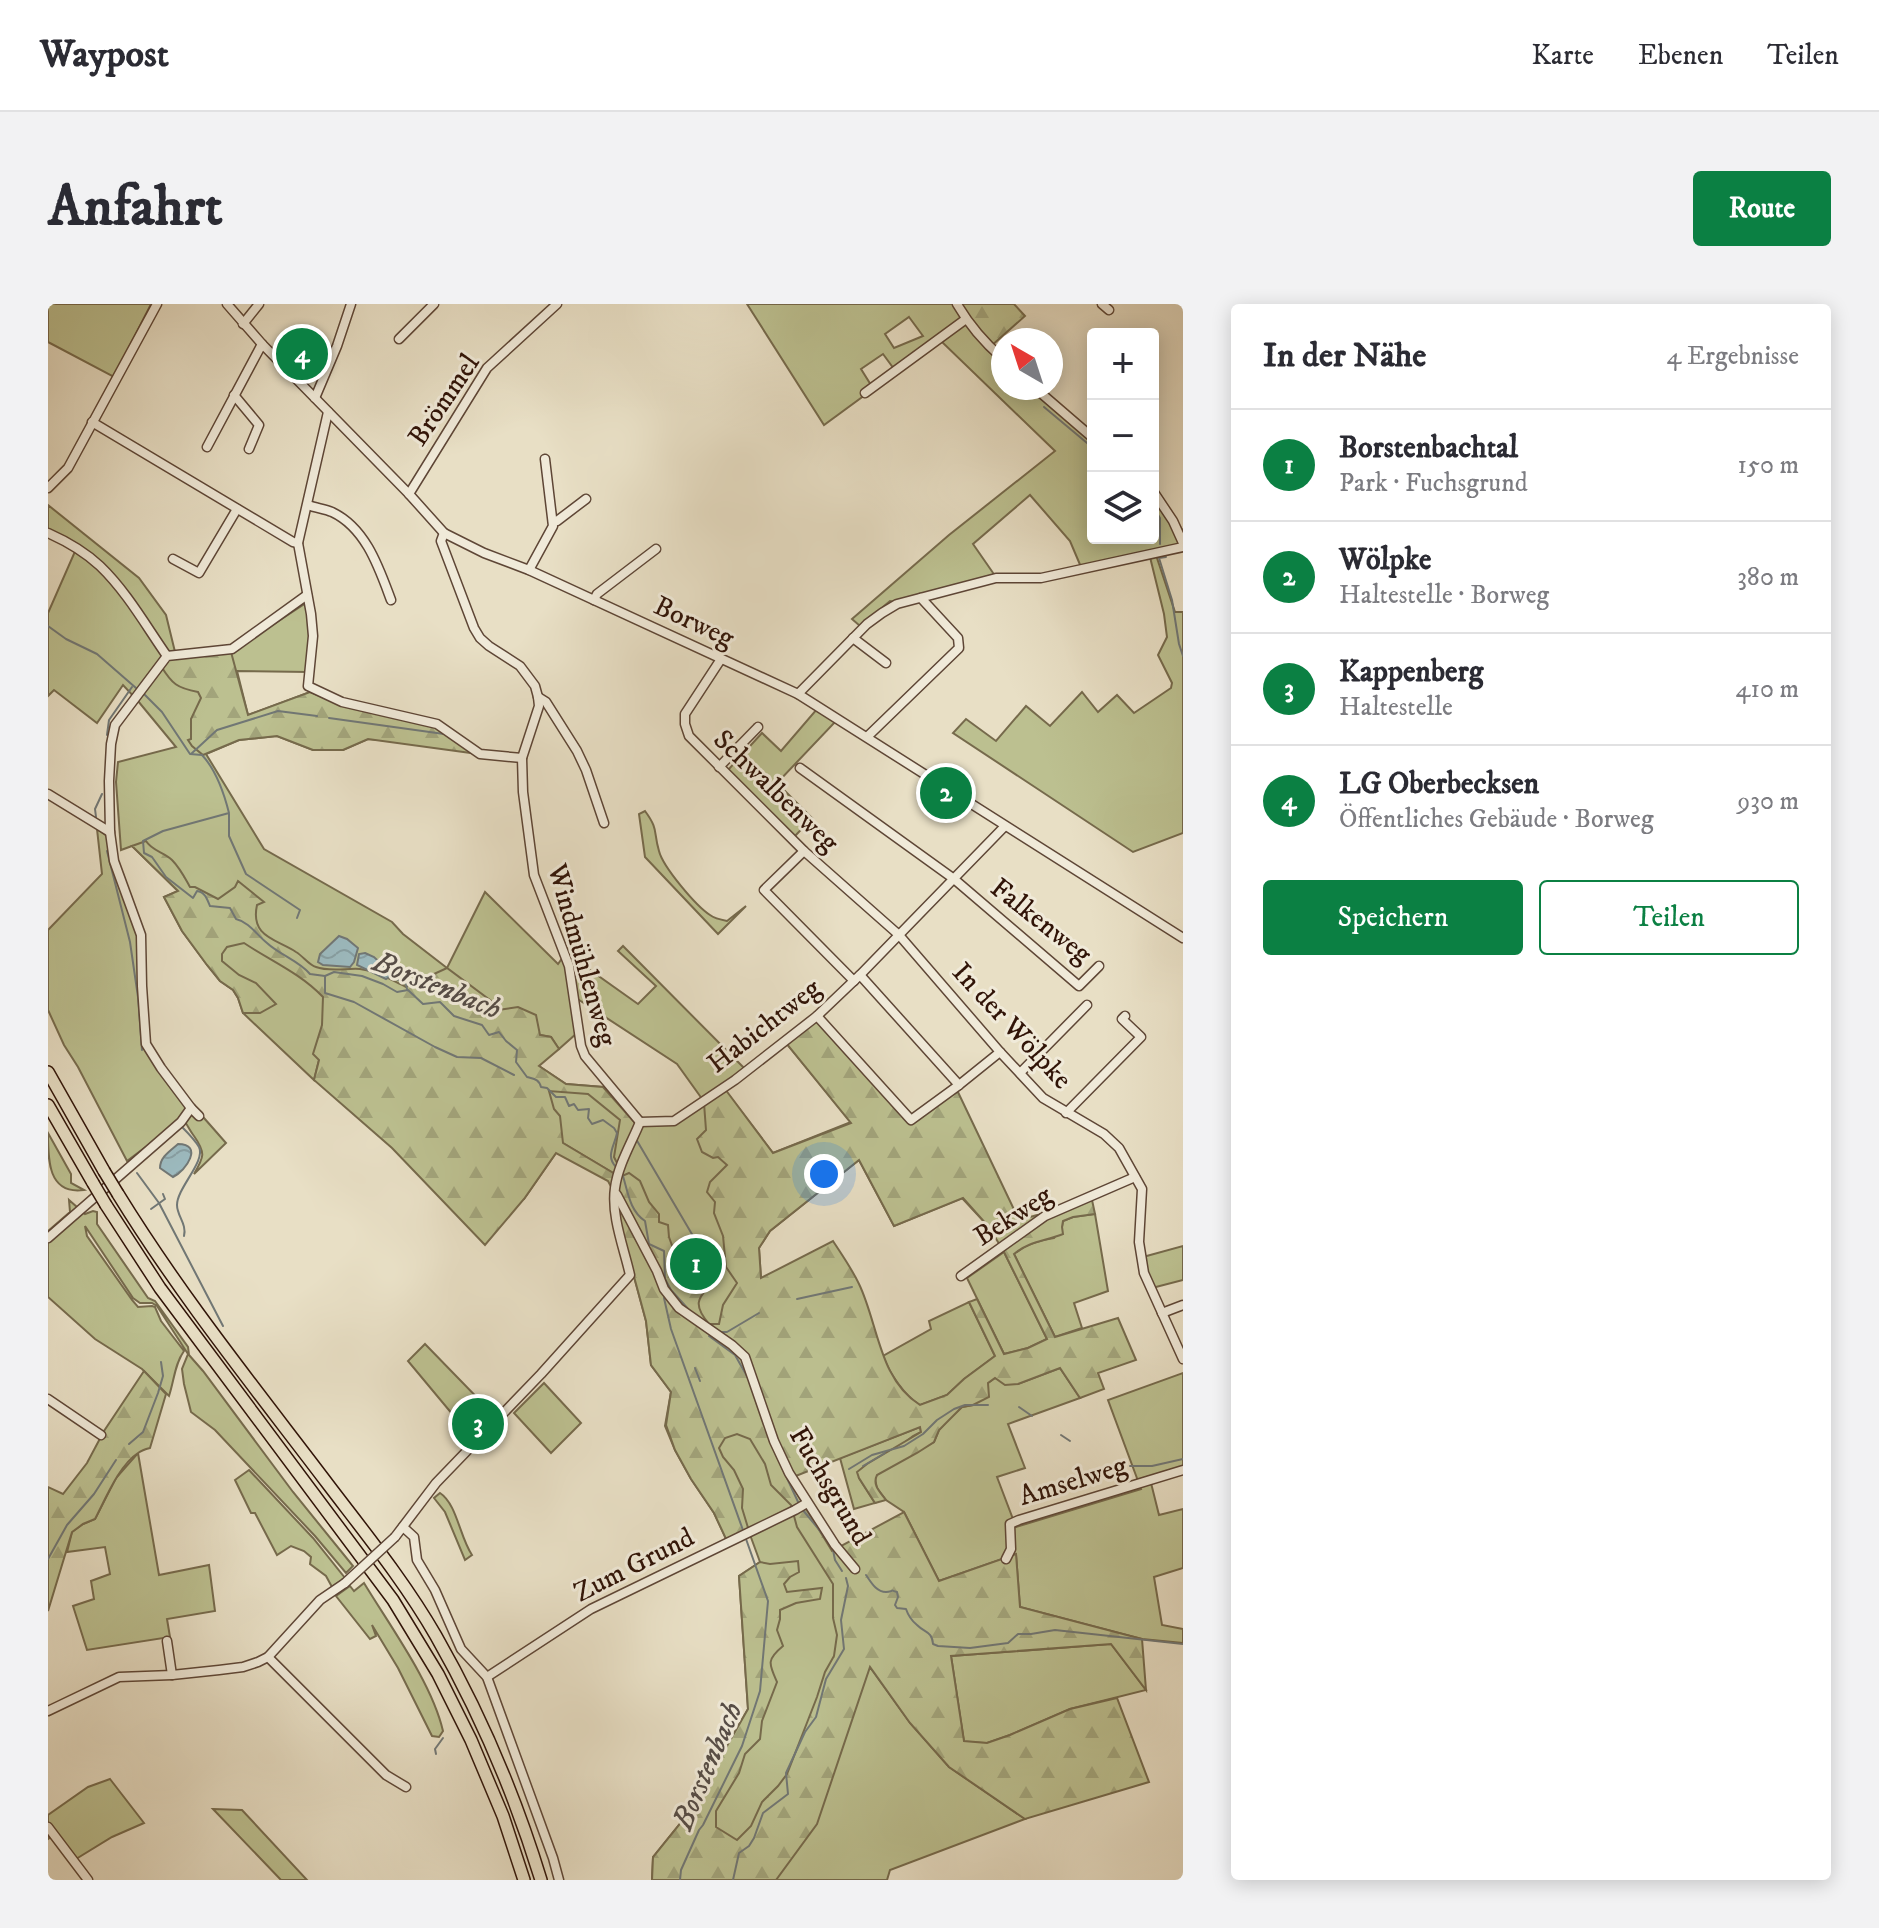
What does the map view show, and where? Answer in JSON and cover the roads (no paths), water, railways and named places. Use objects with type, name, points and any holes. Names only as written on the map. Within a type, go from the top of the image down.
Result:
[{"type":"highway","points":[[48,1072],[104,1171],[174,1280],[373,1544],[435,1634],[504,1775],[541,1880]]},
{"type":"highway","points":[[48,1105],[106,1205],[160,1288],[400,1611],[438,1674],[471,1740],[498,1803],[524,1880]]},
{"type":"street","points":[[48,488],[68,468],[157,304]]},
{"type":"street","name":"Borweg","points":[[227,304],[444,533],[798,694],[1183,938]]},
{"type":"street","points":[[243,324],[259,304]]},
{"type":"street","points":[[315,398],[351,304]]},
{"type":"street","points":[[399,339],[434,304]]},
{"type":"street","name":"Brömmel","points":[[409,494],[487,368],[557,304]]},
{"type":"street","points":[[957,304],[991,349]]},
{"type":"street","points":[[865,393],[966,319]]},
{"type":"street","points":[[207,447],[262,344]]},
{"type":"street","points":[[234,395],[259,425],[249,449]]},
{"type":"street","points":[[1049,400],[1087,433]]},
{"type":"street","points":[[328,412],[298,543],[313,636],[308,686],[342,702],[437,724],[480,754],[522,758]]},
{"type":"street","points":[[92,422],[298,543]]},
{"type":"street","points":[[529,570],[553,526],[545,459]]},
{"type":"street","points":[[553,522],[586,499]]},
{"type":"street","points":[[798,694],[853,638],[897,604],[996,578],[1041,578],[1183,545],[1173,521],[1159,500]]},
{"type":"street","points":[[308,505],[332,512],[349,523],[377,561],[391,600]]},
{"type":"street","points":[[173,559],[199,573],[237,509]]},
{"type":"street","points":[[48,533],[66,541],[100,566],[167,656]]},
{"type":"street","points":[[444,533],[441,541],[474,628],[489,646],[520,666],[535,686],[538,697],[546,702],[577,751],[604,823]]},
{"type":"street","points":[[594,600],[597,594],[656,549]]},
{"type":"street","points":[[199,1116],[146,1044],[141,935],[114,861],[110,832],[111,744],[115,725],[167,656],[232,649],[307,595]]},
{"type":"street","points":[[868,736],[959,648],[958,638],[921,598]]},
{"type":"street","points":[[853,638],[886,663]]},
{"type":"street","name":"Schwalbenweg","points":[[721,659],[685,714],[689,736],[804,851],[899,935]]},
{"type":"street","name":"Windmühlenweg","points":[[538,697],[539,706],[522,758],[523,792],[534,875],[569,966],[585,1056],[640,1122]]},
{"type":"street","points":[[719,767],[758,727]]},
{"type":"street","points":[[800,768],[954,879]]},
{"type":"street","points":[[48,794],[110,832]]},
{"type":"street","points":[[899,935],[1005,826]]},
{"type":"street","points":[[804,851],[764,890],[857,978],[959,1085]]},
{"type":"street","name":"Falkenweg","points":[[954,879],[1079,986],[1099,966]]},
{"type":"street","name":"Habichtweg","points":[[640,1122],[674,1121],[735,1080],[817,1016],[899,935]]},
{"type":"street","name":"In der Wölpke","points":[[899,935],[1043,1098],[1104,1134],[1119,1148],[1142,1189],[1139,1242],[1149,1287],[1183,1359]]},
{"type":"street","points":[[1020,1073],[1087,1005]]},
{"type":"street","points":[[817,1016],[911,1120],[1000,1052]]},
{"type":"street","points":[[1066,1113],[1141,1037],[1122,1019],[1125,1016]]},
{"type":"street","points":[[48,1238],[181,1122],[191,1108]]},
{"type":"street","points":[[48,1711],[119,1677],[243,1667],[268,1657],[320,1600],[345,1583],[395,1537],[436,1483],[541,1374],[630,1275],[614,1191],[640,1122]]},
{"type":"street","name":"Bekweg","points":[[961,1276],[1045,1216],[1135,1177]]},
{"type":"street","name":"Fuchsgrund","points":[[614,1191],[664,1289],[679,1308],[745,1357],[774,1441],[789,1473],[806,1504],[855,1569]]},
{"type":"street","points":[[1162,1313],[1183,1305]]},
{"type":"street","points":[[48,1399],[101,1435]]},
{"type":"street","points":[[457,1426],[464,1432],[470,1448]]},
{"type":"street","name":"Amselweg","points":[[1006,1559],[1011,1549],[1010,1524],[1183,1470]]},
{"type":"street","name":"Zum Grund","points":[[487,1677],[591,1609],[806,1504]]},
{"type":"street","points":[[403,1527],[414,1537],[417,1560],[435,1590],[461,1649],[487,1677],[559,1880]]},
{"type":"street","points":[[167,1641],[172,1675]]},
{"type":"street","points":[[268,1657],[386,1775],[406,1787]]},
{"type":"street","points":[[48,1827],[88,1880]]},
{"type":"water","points":[[339,936],[358,948],[350,967],[318,962],[320,954]]},
{"type":"water","points":[[359,954],[374,957],[391,976],[386,979],[357,965]]},
{"type":"water","points":[[178,1144],[186,1145],[191,1153],[187,1164],[173,1177],[160,1168],[160,1164]]},
{"type":"waterway","points":[[1044,407],[1087,443]]},
{"type":"waterway","points":[[1159,516],[1160,544]]},
{"type":"waterway","points":[[1166,557],[1159,558],[1172,600],[1183,656]]},
{"type":"waterway","name":"Borstenbach","points":[[48,626],[97,654],[136,688]]},
{"type":"waterway","points":[[107,735],[109,720],[132,687]]},
{"type":"waterway","name":"Borstenbach","points":[[142,692],[162,712],[190,754],[202,755],[207,761],[219,782],[229,813],[163,831],[143,841],[144,853],[152,857],[166,877],[193,898],[197,891],[205,896],[210,906],[230,908],[236,919],[310,974],[325,976],[334,972],[362,976],[397,992],[408,990],[423,1004],[440,1002],[454,1016],[482,1025],[489,1035],[499,1032],[517,1050],[516,1062],[527,1077],[538,1081],[541,1087],[547,1088],[556,1097],[565,1097],[569,1106],[574,1104],[578,1110],[589,1109],[588,1118],[592,1124],[603,1120],[614,1128],[617,1133],[611,1159],[616,1167]]},
{"type":"waterway","points":[[191,754],[217,730],[278,711],[317,716]]},
{"type":"waterway","points":[[329,718],[444,734]]},
{"type":"waterway","points":[[96,817],[95,809],[102,794]]},
{"type":"waterway","points":[[229,814],[229,836],[246,874],[300,910],[297,918]]},
{"type":"waterway","points":[[107,851],[130,942],[142,1050]]},
{"type":"waterway","points":[[325,976],[325,993],[354,1002],[457,1057],[481,1058],[514,1075]]},
{"type":"waterway","points":[[391,976],[406,984],[407,989]]},
{"type":"waterway","points":[[182,1127],[197,1144],[200,1153],[178,1198],[177,1209],[184,1236]]},
{"type":"waterway","points":[[636,1139],[696,1241]]},
{"type":"waterway","points":[[137,1173],[159,1203],[223,1326]]},
{"type":"waterway","name":"Borstenbach","points":[[623,1176],[633,1207],[645,1221],[649,1244],[664,1251],[665,1279]]},
{"type":"waterway","points":[[151,1209],[165,1199],[163,1194]]},
{"type":"waterway","name":"Borstenbach","points":[[665,1279],[690,1311]]},
{"type":"waterway","points":[[797,1299],[852,1287]]},
{"type":"waterway","name":"Borstenbach","points":[[664,1298],[671,1329],[744,1533]]},
{"type":"waterway","points":[[722,1332],[759,1313]]},
{"type":"waterway","name":"Borstenbach","points":[[709,1336],[735,1355],[748,1378]]},
{"type":"waterway","points":[[129,1444],[143,1432],[163,1376],[161,1362]]},
{"type":"waterway","points":[[695,1368],[700,1381]]},
{"type":"waterway","points":[[849,1469],[872,1455],[904,1446],[954,1409],[965,1405],[988,1405]]},
{"type":"waterway","points":[[1019,1407],[1032,1416]]},
{"type":"waterway","points":[[1061,1435],[1070,1441]]},
{"type":"waterway","name":"Borstenbach","points":[[773,1448],[799,1504]]},
{"type":"waterway","points":[[863,1466],[885,1453]]},
{"type":"waterway","points":[[1130,1466],[1152,1466],[1183,1459]]},
{"type":"waterway","points":[[48,1559],[67,1525],[94,1494],[116,1460]]},
{"type":"waterway","name":"Borstenbach","points":[[802,1509],[826,1538]]},
{"type":"waterway","name":"Borstenbach","points":[[680,1880],[681,1870],[699,1830],[742,1746],[760,1691],[768,1601],[746,1539]]},
{"type":"waterway","name":"Borstenbach","points":[[833,1550],[842,1571]]},
{"type":"waterway","points":[[866,1575],[879,1590],[897,1592],[897,1608],[906,1609],[913,1622],[930,1634],[933,1644],[938,1646],[970,1648],[1008,1643],[1018,1634],[1055,1630],[1183,1644]]},
{"type":"waterway","name":"Borstenbach","points":[[733,1880],[739,1853],[754,1838],[763,1813],[788,1794],[786,1773],[805,1732],[816,1717],[826,1679],[844,1649],[841,1620],[848,1586],[846,1578]]},
{"type":"waterway","points":[[436,1754],[435,1749],[443,1738]]},
{"type":"place","name":"LG Oberbecksen","points":[[302,354]]},
{"type":"place","name":"Wölpke","points":[[946,793]]},
{"type":"place","name":"Borstenbachtal","points":[[696,1264]]},
{"type":"place","name":"Kappenberg","points":[[478,1424]]}]
